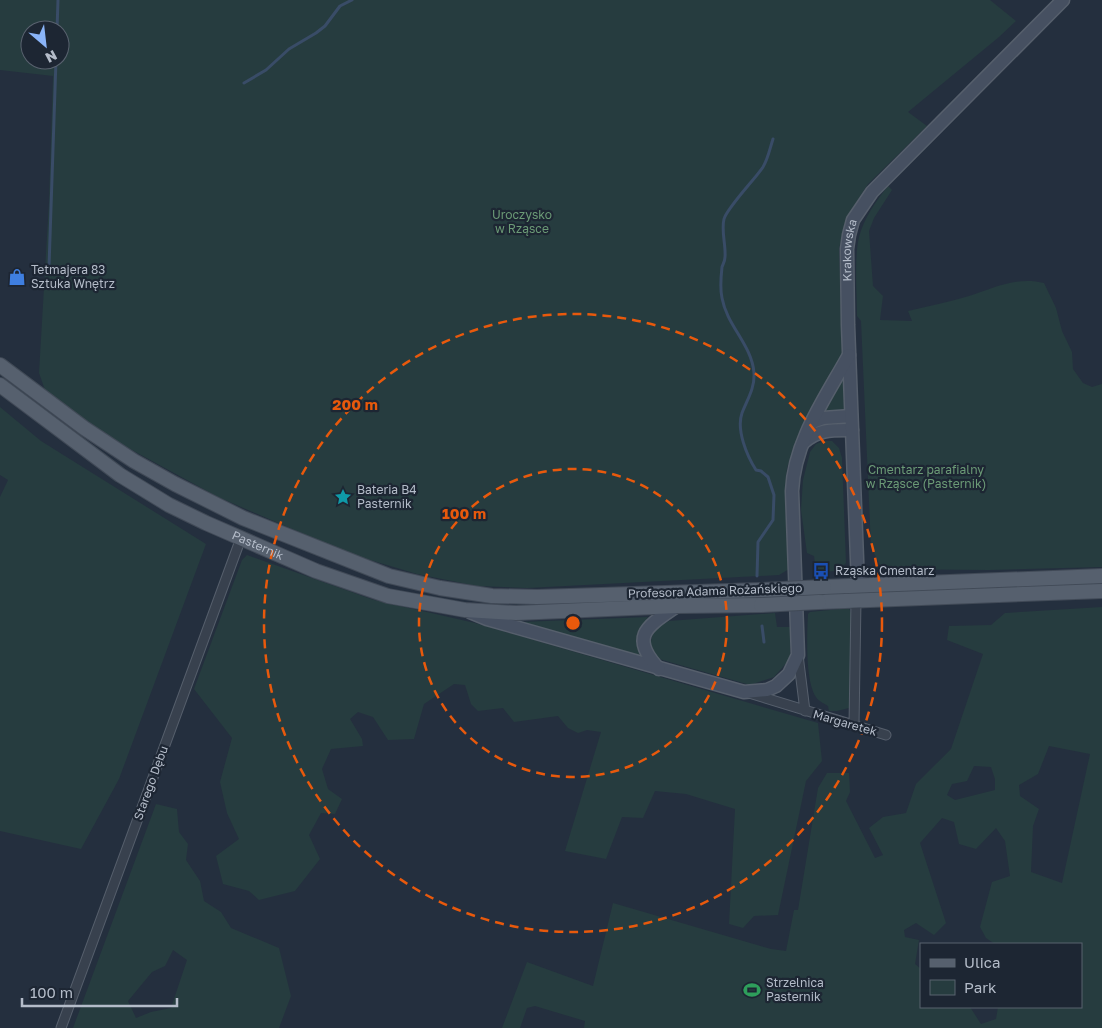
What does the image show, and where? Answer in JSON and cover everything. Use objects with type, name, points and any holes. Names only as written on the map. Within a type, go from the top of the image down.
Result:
[{"type":"main road","name":"Pasternik","points":[[0,365],[52,406],[142,466],[218,506],[294,540],[389,576],[474,594],[537,597]]},
{"type":"main road","name":"Pasternik","points":[[0,386],[120,475],[169,505],[316,571],[388,596],[465,610],[516,613],[551,612]]},
{"type":"main road","points":[[206,523],[216,524],[222,520],[223,513],[218,506]]},
{"type":"main road","name":"Profesora Adama Rożańskiego","points":[[537,597],[1102,576]]},
{"type":"main road","name":"Profesora Adama Rożańskiego","points":[[551,612],[1102,591]]},
{"type":"street","name":"Krakowska","points":[[858,584],[849,355],[848,242],[851,227],[858,212],[872,192],[1063,0]]},
{"type":"street","points":[[805,711],[798,655],[792,491],[795,467],[803,443],[812,422],[849,355]]},
{"type":"street","points":[[812,422],[823,418],[851,416]]},
{"type":"street","points":[[803,443],[812,435],[820,432],[852,430]]},
{"type":"street","name":"Starego Dębu","points":[[61,1028],[240,538]]},
{"type":"street","points":[[854,725],[856,601]]},
{"type":"street","points":[[659,668],[646,654],[643,643],[644,637],[653,623],[677,606]]},
{"type":"street","points":[[465,610],[487,619],[744,692],[767,690],[776,686],[789,674],[798,655]]},
{"type":"street","name":"Margaretek","points":[[744,692],[886,735]]},
{"type":"green space","name":"Uroczysko w Rząsce","points":[[0,0],[990,0],[1016,21],[908,112],[927,126],[868,184],[846,219],[839,249],[843,351],[827,385],[797,439],[787,468],[785,500],[789,569],[779,575],[527,588],[477,586],[417,574],[350,554],[218,497],[97,431],[45,390],[39,373],[49,202],[53,76],[0,70]]},
{"type":"green space","name":"Cmentarz parafialny w Rząsce (Pasternik)","points":[[888,186],[892,190],[874,218],[869,231],[873,286],[883,296],[880,320],[912,321],[908,311],[1015,282],[1034,281],[1044,283],[1056,308],[1062,331],[1072,352],[1073,369],[1083,383],[1092,387],[1102,384],[1102,567],[989,570],[882,569],[871,547],[861,321],[857,316],[856,265],[857,245],[861,230],[871,210]]},
{"type":"green space","points":[[845,378],[846,410],[825,412],[843,379]]},
{"type":"green space","points":[[0,407],[41,441],[206,544],[119,779],[81,849],[0,831],[0,497],[8,480],[0,475]]},
{"type":"green space","points":[[832,441],[839,448],[842,458],[846,563],[837,571],[816,572],[814,556],[807,553],[801,510],[803,480],[810,452],[816,444]]},
{"type":"green space","points":[[247,555],[374,600],[475,623],[818,723],[822,761],[806,781],[778,915],[754,916],[743,928],[729,924],[735,809],[686,794],[655,791],[643,818],[622,817],[606,859],[565,851],[601,732],[587,730],[578,733],[568,728],[558,716],[514,722],[503,708],[478,711],[471,704],[465,685],[454,684],[424,704],[414,739],[388,740],[373,717],[358,712],[350,719],[362,739],[363,746],[331,749],[322,769],[328,789],[342,799],[335,814],[321,813],[309,835],[320,859],[295,891],[259,900],[249,891],[223,884],[216,856],[239,839],[227,813],[220,782],[232,738],[194,689],[242,560]]},
{"type":"green space","points":[[1102,607],[1102,1028],[584,1028],[585,1021],[535,1006],[527,1008],[520,1028],[502,1028],[527,962],[593,986],[613,903],[771,949],[786,951],[794,910],[798,910],[818,788],[827,773],[849,773],[850,792],[846,801],[875,858],[883,855],[869,828],[883,817],[906,813],[916,784],[951,749],[983,654],[947,640],[949,626],[991,625],[1005,613]],"holes":[[[1049,746],[1090,754],[1062,883],[1031,872],[1033,826],[1039,809],[1020,796],[1019,785],[1038,774]],[[974,766],[991,767],[995,779],[995,790],[955,800],[947,795],[952,784],[967,781]],[[942,818],[954,822],[959,844],[976,849],[996,828],[1005,841],[1010,876],[992,882],[980,927],[986,938],[994,943],[1082,943],[1082,1008],[998,1008],[996,1019],[981,1024],[971,1008],[920,1008],[920,968],[915,964],[919,940],[905,937],[904,930],[916,923],[934,935],[946,923],[920,843]]]},
{"type":"green space","points":[[849,608],[852,616],[849,708],[829,711],[828,706],[816,697],[812,690],[808,669],[808,614],[810,612]]},
{"type":"green space","points":[[775,613],[777,627],[791,627],[790,659],[774,677],[750,685],[659,659],[650,645],[654,629],[669,621]]},
{"type":"green space","points":[[648,617],[640,630],[639,656],[520,622]]},
{"type":"green space","points":[[156,804],[177,809],[179,832],[188,844],[186,860],[200,881],[204,901],[221,912],[231,928],[279,948],[291,996],[279,1028],[73,1028]],"holes":[[[173,950],[187,960],[171,1008],[151,1012],[136,1018],[128,1001],[152,972],[165,966]]]},
{"type":"waterway","points":[[57,20],[58,0]]},
{"type":"waterway","points":[[244,83],[266,70],[289,49],[316,33],[325,26],[340,6],[352,0]]},
{"type":"waterway","points":[[49,267],[56,70]]},
{"type":"waterway","points":[[757,576],[758,542],[773,520],[774,495],[768,477],[761,471],[756,470],[741,435],[742,413],[752,389],[754,373],[749,353],[725,308],[721,294],[721,282],[725,257],[724,219],[730,208],[763,167],[773,139]]},
{"type":"waterway","points":[[762,626],[764,642]]},
{"type":"place","name":"Tetmajera 83 Sztuka Wnętrz","points":[[17,277]]},
{"type":"place","name":"Bateria B4 Pasternik","points":[[343,497]]},
{"type":"place","name":"Rząska Cmentarz","points":[[821,571]]},
{"type":"place","name":"Strzelnica Pasternik","points":[[752,990]]}]
